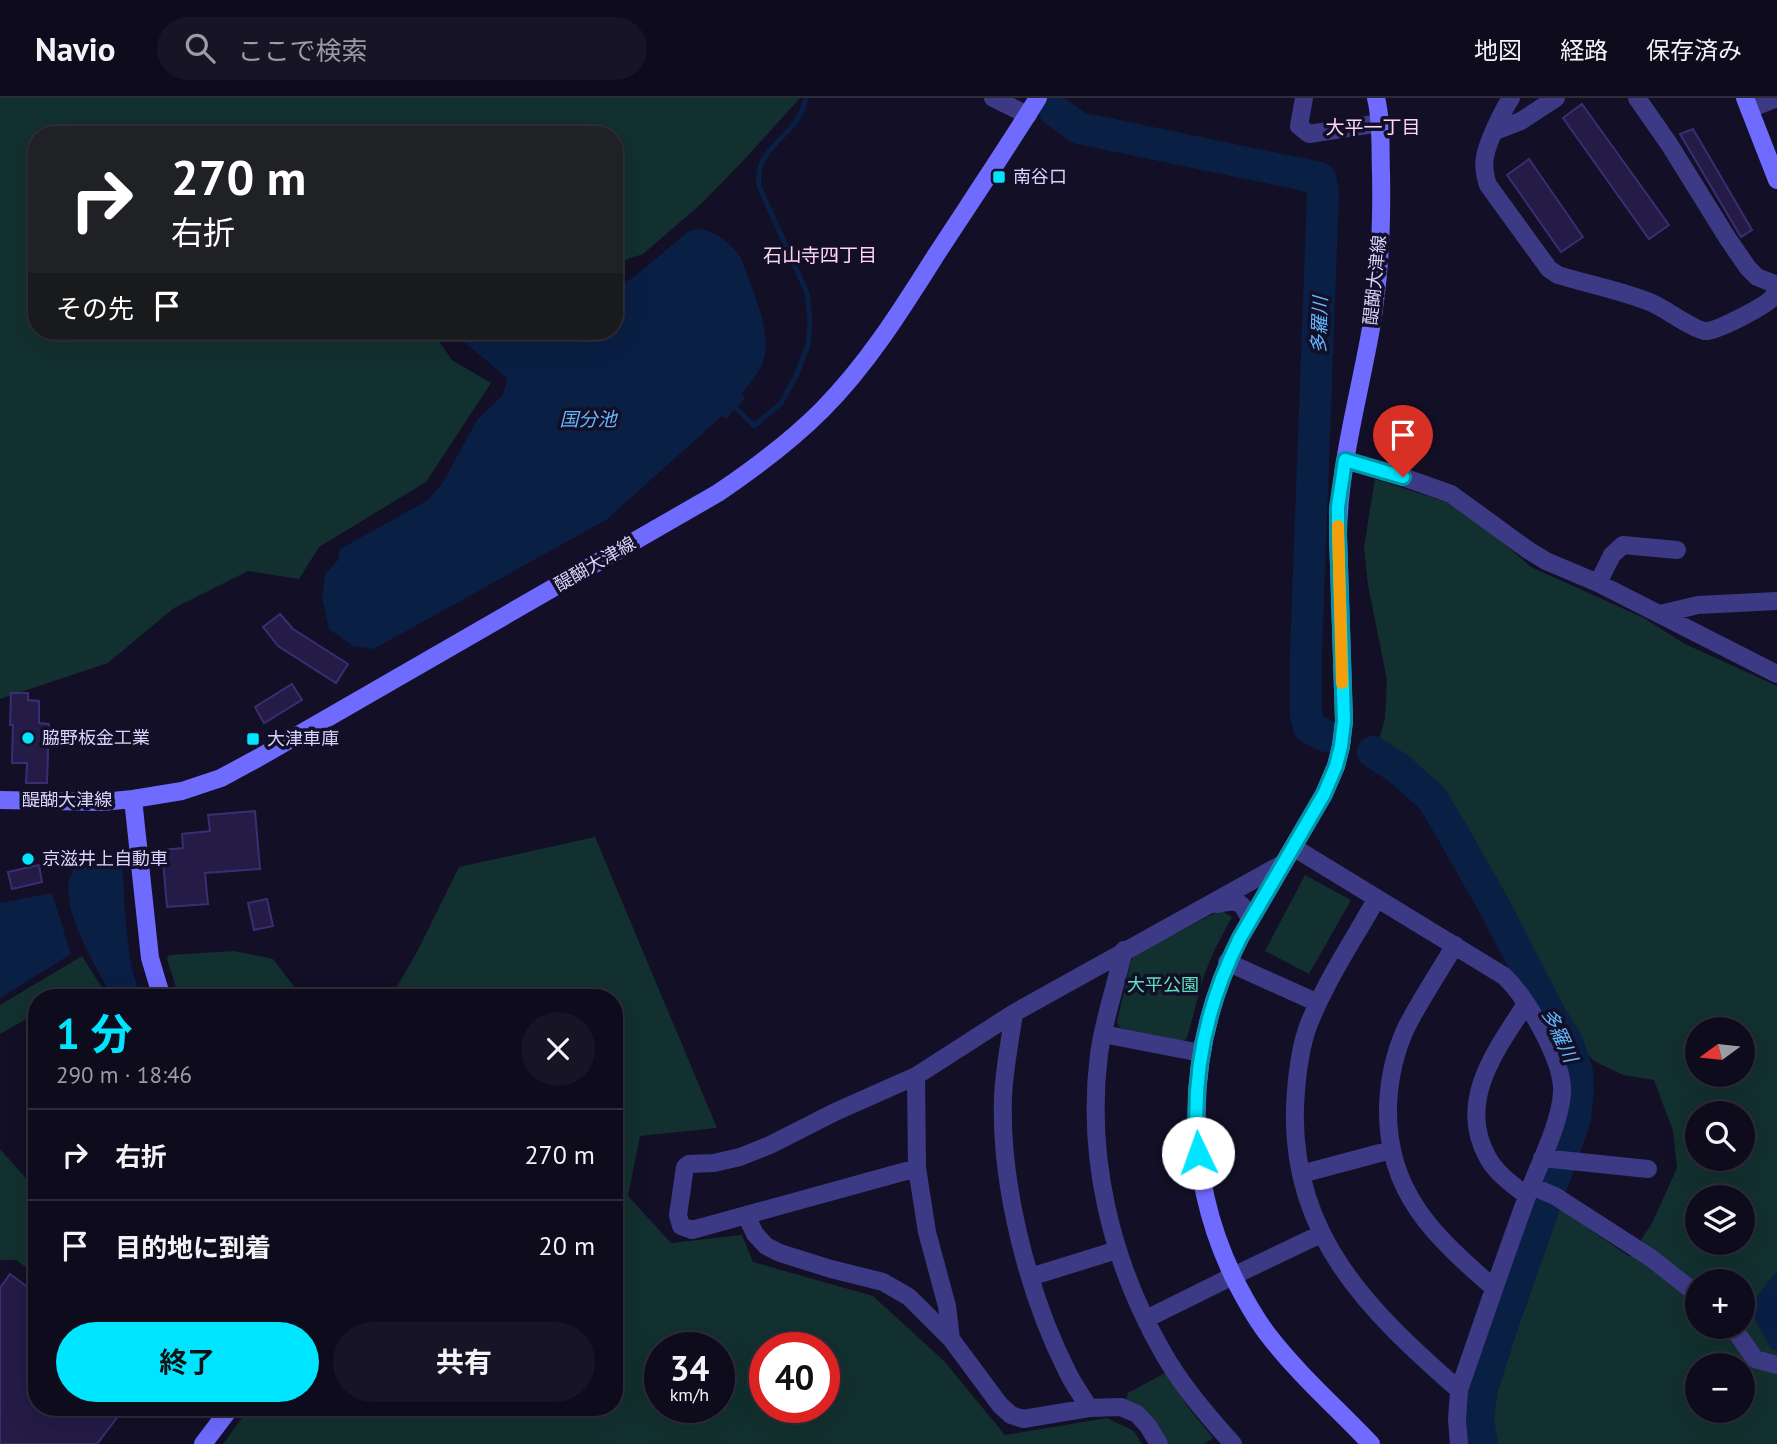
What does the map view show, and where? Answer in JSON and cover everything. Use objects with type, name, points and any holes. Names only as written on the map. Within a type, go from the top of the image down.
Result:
[{"type":"main road","name":"醍醐大津線","points":[[0,800],[102,802],[133,799],[182,791],[221,778],[718,493],[791,440],[824,409],[850,379],[898,314],[1038,98]]},
{"type":"main road","name":"醍醐大津線","points":[[1371,1444],[1292,1364],[1267,1334],[1233,1276],[1219,1246],[1200,1175],[1196,1104],[1201,1052],[1227,962],[1324,794],[1341,746],[1344,721],[1338,507],[1371,325],[1379,259],[1382,210],[1380,123],[1376,98]]},
{"type":"main road","points":[[1747,104],[1777,180]]},
{"type":"main road","points":[[133,799],[150,958],[159,989]]},
{"type":"main road","points":[[203,1444],[224,1416]]},
{"type":"street","points":[[993,98],[1028,115]]},
{"type":"street","points":[[1304,98],[1299,126],[1309,134],[1380,123]]},
{"type":"street","points":[[1511,98],[1504,107],[1485,156],[1484,173],[1488,186],[1549,269],[1558,275],[1648,302],[1698,329],[1707,331],[1719,328],[1767,302],[1775,296],[1777,286],[1748,268],[1637,98]]},
{"type":"street","points":[[1495,131],[1521,121],[1556,98]]},
{"type":"street","points":[[1747,104],[1777,99]]},
{"type":"street","points":[[1345,460],[1451,494],[1546,561],[1598,583],[1777,674]]},
{"type":"street","points":[[1598,583],[1612,555],[1623,545],[1677,550]]},
{"type":"street","points":[[1660,614],[1698,605],[1777,601]]},
{"type":"street","points":[[917,1168],[692,1230],[681,1226],[678,1215],[685,1167],[689,1164],[714,1163],[740,1157],[916,1076],[1014,1013],[1204,908],[1289,855],[1377,898],[1504,976],[1517,988],[1542,1031],[1559,1070],[1562,1092],[1553,1129],[1459,1390],[1457,1420],[1460,1444]]},
{"type":"street","points":[[1377,898],[1318,1003],[1306,1032],[1296,1096],[1297,1150],[1310,1207],[1321,1234],[1339,1265],[1378,1313],[1459,1390]]},
{"type":"street","points":[[1204,908],[1239,902],[1250,920]]},
{"type":"street","points":[[1455,945],[1406,1029],[1394,1060],[1388,1120],[1391,1150],[1408,1196],[1423,1218],[1447,1246],[1494,1288]]},
{"type":"street","points":[[1124,950],[1099,1055],[1096,1136],[1100,1176],[1117,1250],[1146,1320],[1163,1353],[1195,1400],[1233,1444]]},
{"type":"street","points":[[1227,962],[1318,1003]]},
{"type":"street","points":[[1526,1004],[1492,1056],[1480,1083],[1476,1115],[1480,1140],[1489,1160],[1507,1180],[1529,1191],[1555,1196],[1651,1258],[1685,1285]]},
{"type":"street","points":[[1014,1013],[1003,1096],[1003,1140],[1017,1228],[1030,1277],[1051,1337],[1068,1374],[1089,1408]]},
{"type":"street","points":[[1103,1034],[1201,1052]]},
{"type":"street","points":[[916,1076],[917,1168],[927,1232],[947,1306],[951,1339]]},
{"type":"street","points":[[1301,1174],[1391,1150]]},
{"type":"street","points":[[1542,1158],[1648,1170]]},
{"type":"street","points":[[746,1215],[755,1234],[766,1245],[800,1260],[883,1282],[909,1297],[951,1339],[1000,1405],[1011,1415],[1023,1419],[1089,1408],[1121,1407],[1137,1414],[1159,1444]]},
{"type":"street","points":[[1146,1320],[1321,1234]]},
{"type":"street","points":[[1030,1277],[1117,1250]]},
{"type":"street","points":[[1741,1339],[1755,1359],[1777,1365]]},
{"type":"green space","points":[[0,98],[800,98],[701,204],[643,254],[623,261],[623,126],[28,126],[28,340],[438,340],[452,360],[491,383],[426,482],[319,547],[299,579],[248,571],[174,608],[108,663],[0,699]]},
{"type":"green space","points":[[1375,479],[1446,502],[1470,516],[1531,567],[1644,618],[1685,644],[1777,686],[1777,1444],[1491,1444],[1488,1435],[1489,1392],[1553,1204],[1630,1257],[1652,1223],[1677,1168],[1673,1131],[1654,1080],[1623,1075],[1594,1061],[1572,1038],[1436,793],[1377,747],[1385,718],[1387,680],[1368,585],[1364,547]]},
{"type":"green space","points":[[595,837],[717,1128],[640,1136],[628,1196],[671,1243],[742,1235],[753,1262],[873,1296],[944,1361],[1005,1435],[1107,1418],[1134,1431],[1142,1444],[223,1444],[243,1416],[623,1416],[623,989],[396,989],[459,867]]},
{"type":"green space","points":[[1305,875],[1351,900],[1309,974],[1265,951]]},
{"type":"green space","name":"大平公園","points":[[1222,911],[1232,917],[1204,975],[1187,1038],[1184,1041],[1120,1028],[1117,1022],[1134,955]]},
{"type":"green space","points":[[234,951],[273,959],[296,989],[176,989],[167,959],[169,955]]},
{"type":"green space","points":[[82,956],[103,989],[28,989],[28,1018],[0,1034],[0,1005]]},
{"type":"green space","points":[[0,1149],[28,1180],[28,1269],[16,1260],[0,1260]]},
{"type":"green space","points":[[1167,1372],[1188,1407],[1213,1438],[1204,1444],[1167,1444],[1126,1401],[1128,1393]]},
{"type":"water","name":"国分池","points":[[689,231],[709,231],[731,246],[740,256],[759,309],[766,351],[761,366],[742,394],[745,398],[726,419],[722,416],[606,520],[374,649],[353,646],[329,629],[322,598],[325,574],[338,560],[340,549],[428,500],[442,484],[477,420],[503,395],[507,378],[462,340],[623,340],[623,283]]},
{"type":"water","points":[[122,861],[129,950],[138,989],[108,989],[83,941],[71,909],[69,895],[69,881],[75,866]]},
{"type":"water","points":[[52,893],[71,954],[0,998],[0,903]]},
{"type":"water","points":[[1777,1271],[1777,1350],[1772,1350],[1755,1320],[1755,1299]]},
{"type":"building","points":[[1582,104],[1669,225],[1649,239],[1563,118]]},
{"type":"building","points":[[1693,129],[1752,230],[1741,237],[1680,134]]},
{"type":"building","points":[[1529,159],[1583,237],[1561,252],[1507,175]]},
{"type":"building","points":[[280,614],[293,629],[348,664],[336,683],[278,646],[263,627]]},
{"type":"building","points":[[292,684],[302,700],[264,723],[255,707]]},
{"type":"building","points":[[11,693],[28,693],[28,700],[39,701],[39,723],[49,724],[47,783],[26,783],[27,763],[12,763]]},
{"type":"building","points":[[255,811],[260,869],[205,873],[208,904],[167,907],[162,850],[183,848],[182,834],[210,831],[208,815]]},
{"type":"building","points":[[39,865],[42,882],[12,889],[8,872]]},
{"type":"building","points":[[267,899],[273,926],[254,930],[248,903]]},
{"type":"building","points":[[10,1274],[28,1287],[28,1416],[118,1416],[97,1444],[0,1444],[0,1288]]},
{"type":"waterway","points":[[736,408],[754,426],[781,403],[796,376],[808,345],[810,320],[807,293],[759,186],[764,158],[796,121],[806,98]]},
{"type":"waterway","name":"多羅川","points":[[1055,111],[1079,128],[1320,178],[1323,193],[1306,716],[1309,727],[1326,736]]},
{"type":"waterway","name":"多羅川","points":[[1373,752],[1398,768],[1431,797],[1496,909],[1568,1044],[1577,1072],[1575,1119],[1482,1388],[1478,1420],[1482,1444]]},
{"type":"slow traffic","points":[[1338,526],[1342,683]]},
{"type":"place","name":"南谷口","points":[[999,177]]},
{"type":"place","name":"脇野板金工業","points":[[28,738]]},
{"type":"place","name":"大津車庫","points":[[253,739]]},
{"type":"place","name":"京滋井上自動車","points":[[28,859]]},
{"type":"district","name":"大平一丁目","points":[[1373,127]]},
{"type":"district","name":"石山寺四丁目","points":[[820,255]]},
{"type":"route","points":[[1198,1153],[1196,1091],[1201,1052],[1218,986],[1240,938],[1324,794],[1341,746],[1344,721],[1338,507],[1345,460],[1403,477]]}]
